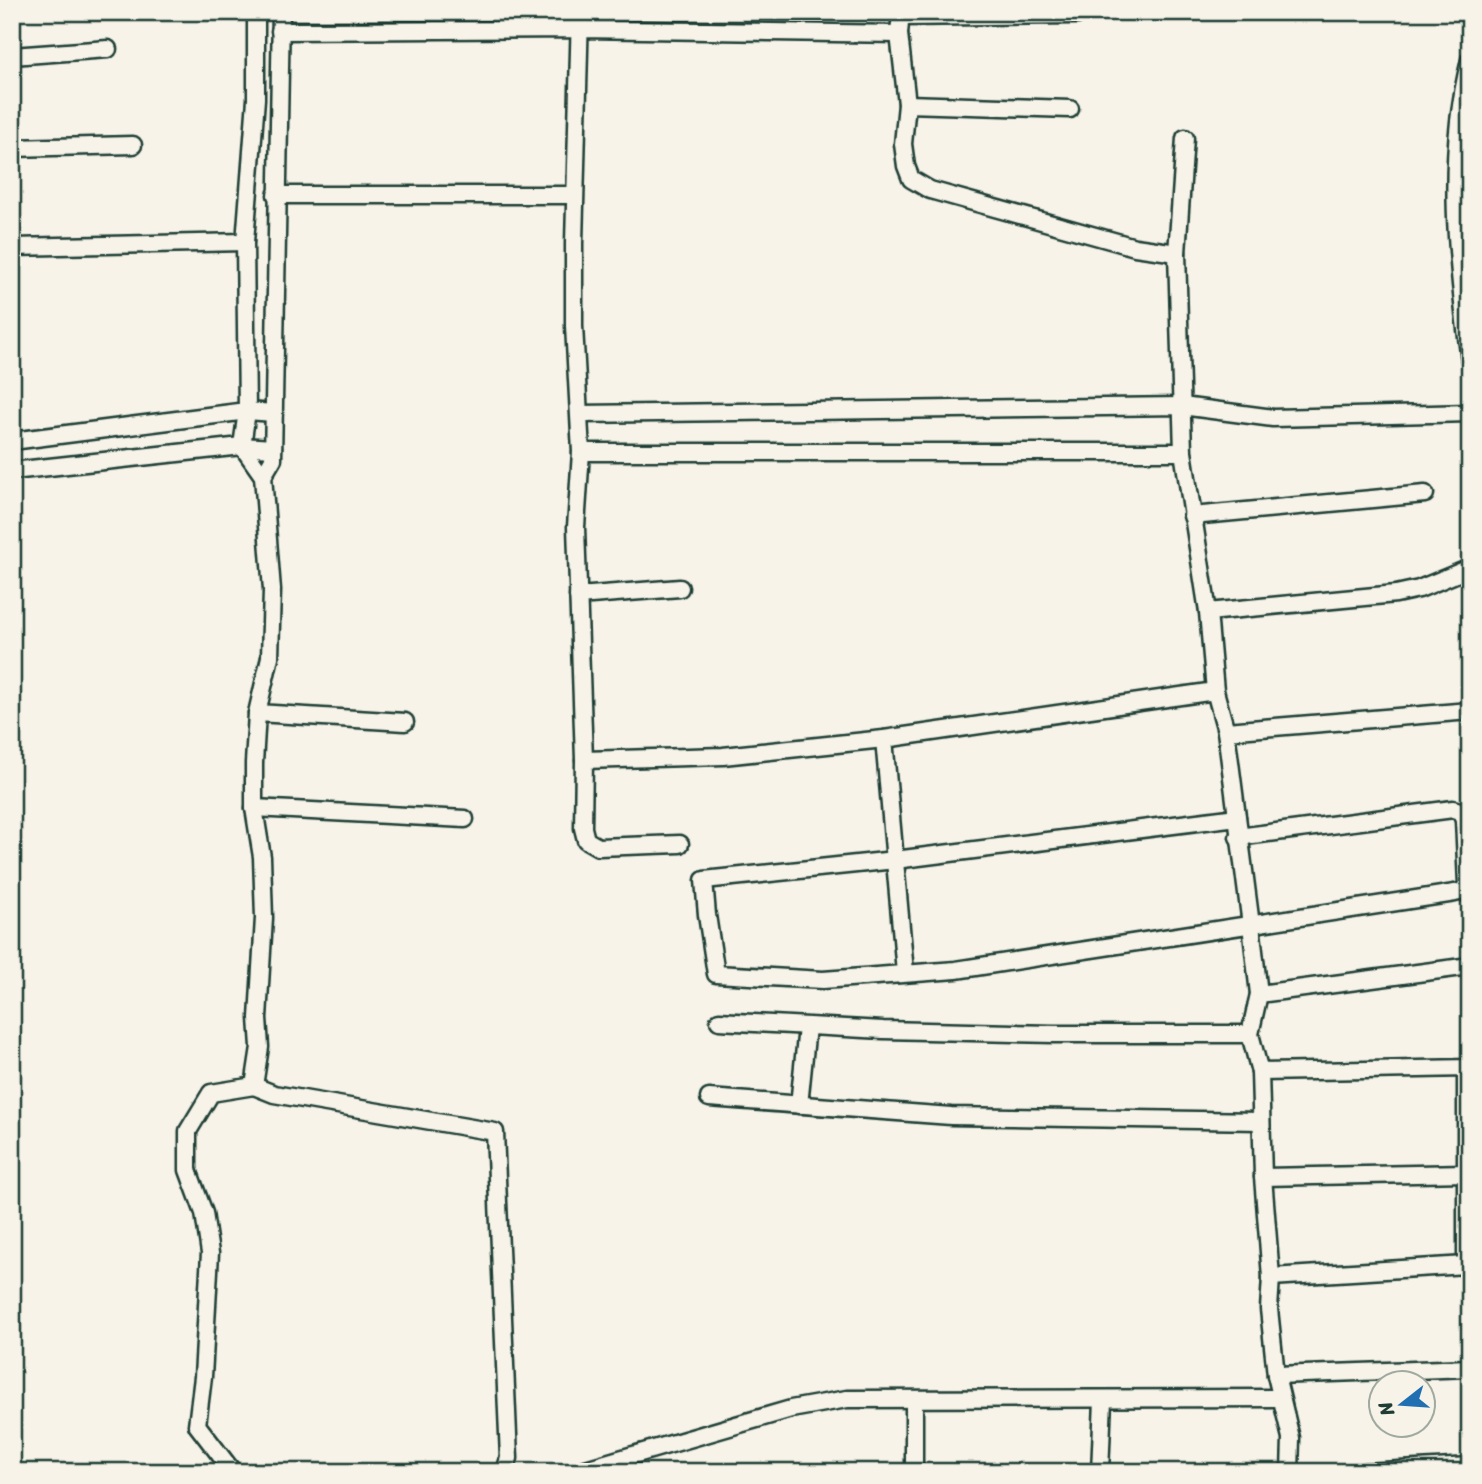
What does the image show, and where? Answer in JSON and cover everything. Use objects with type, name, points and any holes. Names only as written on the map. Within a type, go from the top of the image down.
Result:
[{"type":"street","points":[[254,1086],[260,1047],[258,1018],[264,918],[262,857],[254,808],[257,713],[270,657],[272,590],[263,476],[242,446],[247,411],[245,242],[256,99],[257,12]]},
{"type":"street","points":[[263,476],[273,459],[281,12]]},
{"type":"street","points":[[1077,15],[901,15],[899,34],[907,104],[903,144],[911,179],[930,190],[1135,247],[1177,253]]},
{"type":"street","points":[[280,32],[580,21],[899,34]]},
{"type":"street","points":[[580,21],[574,195],[574,326],[581,453],[576,527],[584,760],[583,828],[586,840],[598,848],[680,844]]},
{"type":"street","points":[[12,56],[108,49]]},
{"type":"street","points":[[1470,60],[1463,90],[1455,225],[1470,361]]},
{"type":"street","points":[[907,104],[1070,109]]},
{"type":"street","points":[[1185,138],[1177,253],[1183,452],[1208,612],[1215,691],[1226,731],[1259,993],[1250,1034],[1260,1072],[1263,1177],[1271,1277],[1269,1308],[1276,1375],[1291,1438],[1290,1472]]},
{"type":"street","points":[[12,148],[133,145]]},
{"type":"street","points":[[276,195],[574,195]]},
{"type":"street","points":[[12,247],[245,242]]},
{"type":"street","points":[[580,414],[1182,406],[1273,418],[1470,413]]},
{"type":"street","points":[[12,442],[247,411],[274,413]]},
{"type":"street","points":[[12,471],[242,446],[273,448]]},
{"type":"street","points":[[581,453],[1183,452]]},
{"type":"street","points":[[1192,516],[1425,494]]},
{"type":"street","points":[[1208,612],[1396,594],[1419,589],[1470,568]]},
{"type":"street","points":[[578,596],[680,588]]},
{"type":"street","points":[[584,760],[723,756],[884,739],[1215,691]]},
{"type":"street","points":[[1226,731],[1470,711]]},
{"type":"street","points":[[257,713],[405,722]]},
{"type":"street","points":[[884,739],[905,972]]},
{"type":"street","points":[[254,808],[465,819]]},
{"type":"street","points":[[1237,817],[895,860],[704,880],[706,915],[716,974],[823,979],[956,970],[1464,891],[1467,884],[1464,820],[1460,811],[1453,809],[1238,836]]},
{"type":"street","points":[[1259,993],[1470,966]]},
{"type":"street","points":[[719,1021],[807,1027],[1041,1034],[1250,1034]]},
{"type":"street","points":[[799,1105],[807,1027]]},
{"type":"street","points":[[1260,1072],[1468,1068],[1468,1272],[1271,1277]]},
{"type":"street","points":[[233,1472],[197,1425],[203,1377],[210,1253],[204,1213],[188,1170],[188,1131],[211,1093],[254,1086],[274,1094],[495,1132],[509,1458],[505,1472]]},
{"type":"street","points":[[709,1098],[951,1116],[1261,1121]]},
{"type":"street","points":[[1263,1177],[1467,1173]]},
{"type":"street","points":[[1276,1375],[1470,1368]]},
{"type":"street","points":[[575,1472],[791,1409],[847,1399],[914,1401],[1280,1398]]},
{"type":"street","points":[[1100,1472],[1103,1400]]},
{"type":"street","points":[[914,1401],[914,1472]]},
{"type":"street","points":[[1364,1472],[1470,1466]]}]
